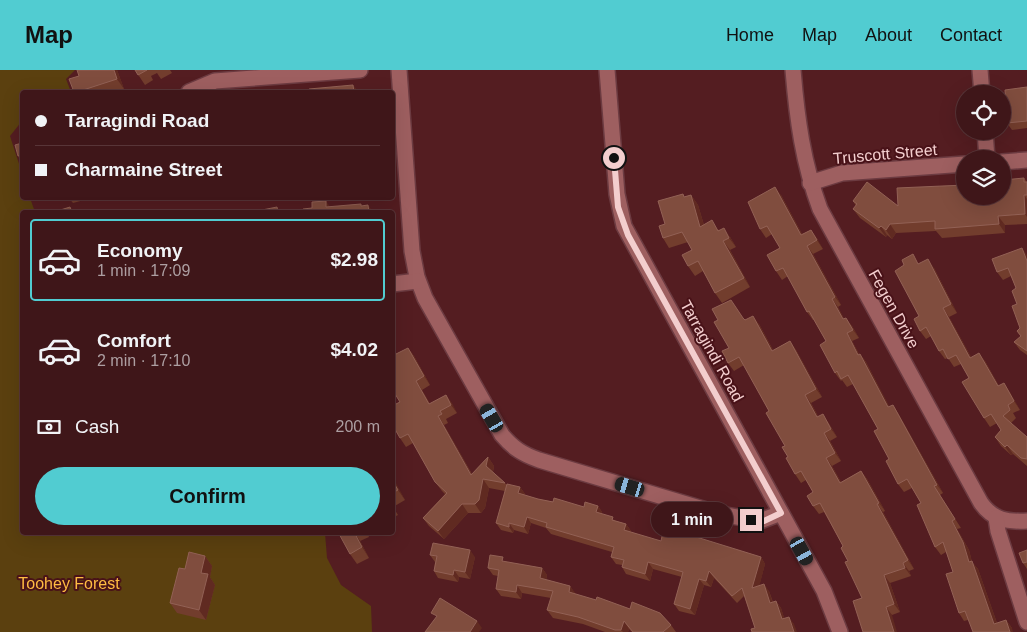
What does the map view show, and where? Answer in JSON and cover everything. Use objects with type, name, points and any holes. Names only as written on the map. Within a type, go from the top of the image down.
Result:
[{"type":"street","points":[[194,90],[215,81],[360,70]]},
{"type":"street","points":[[399,70],[412,251],[418,281],[502,435],[512,447],[523,455],[720,514],[760,521],[781,513]]},
{"type":"street","name":"Tarragindi Road","points":[[607,70],[616,194],[621,218],[824,591],[840,632]]},
{"type":"street","name":"Fegen Drive","points":[[793,70],[799,135],[810,183],[820,209],[981,503],[987,512],[996,518]]},
{"type":"street","points":[[980,70],[981,85]]},
{"type":"street","points":[[1011,161],[1027,160]]},
{"type":"street","name":"Truscott Street","points":[[810,183],[842,173],[956,165]]},
{"type":"street","points":[[395,284],[418,281]]},
{"type":"street","points":[[1027,520],[1009,521],[996,518],[998,531],[1027,622]]},
{"type":"green space","name":"Toohey Forest","points":[[0,70],[75,70],[66,79],[70,90],[20,90],[20,124],[10,136],[20,167],[20,200],[31,200],[34,210],[20,210],[20,535],[325,535],[327,558],[341,585],[371,606],[372,632],[0,632]]},
{"type":"building","points":[[77,70],[114,70],[117,79],[83,90],[73,90],[69,79],[79,76]]},
{"type":"building","points":[[135,70],[147,70],[138,75]]},
{"type":"building","points":[[353,85],[354,90],[309,90]]},
{"type":"building","points":[[1027,87],[1027,121],[1011,123],[1011,89]]},
{"type":"building","points":[[20,144],[20,155],[18,156],[15,145]]},
{"type":"building","points":[[1024,178],[1024,182],[1027,182],[1027,195],[1024,195],[1025,214],[998,216],[999,224],[935,229],[935,221],[890,224],[886,230],[881,226],[879,228],[853,209],[857,204],[853,201],[867,182],[898,206],[897,188],[956,185],[956,205],[1011,205],[1011,179]]},
{"type":"building","points":[[775,187],[801,235],[811,230],[817,240],[807,246],[835,297],[832,299],[843,319],[846,318],[853,330],[847,333],[888,407],[893,405],[937,485],[934,486],[955,519],[952,521],[963,542],[969,562],[972,561],[994,624],[1006,620],[1010,632],[973,632],[965,611],[959,613],[946,574],[953,572],[943,542],[935,547],[917,505],[921,503],[907,479],[898,484],[886,461],[889,459],[874,431],[878,429],[848,375],[841,379],[837,371],[835,373],[820,345],[826,341],[809,311],[807,312],[783,268],[776,271],[767,255],[780,248],[767,226],[760,229],[748,202]]},
{"type":"building","points":[[683,194],[684,197],[691,195],[700,227],[712,220],[718,231],[724,228],[729,238],[723,241],[744,278],[715,293],[698,261],[688,266],[682,255],[692,250],[682,232],[663,238],[659,226],[665,224],[658,201]]},
{"type":"building","points":[[326,201],[326,207],[368,205],[369,210],[303,210],[312,208],[312,202]]},
{"type":"building","points":[[70,207],[71,210],[60,210]]},
{"type":"building","points":[[277,207],[278,210],[262,210]]},
{"type":"building","points":[[1022,248],[1027,261],[1027,351],[1014,342],[1021,336],[1017,331],[1020,328],[1012,306],[1017,304],[1012,291],[1016,288],[1008,268],[997,272],[992,259]]},
{"type":"building","points":[[913,254],[918,264],[928,259],[951,304],[943,308],[970,358],[979,353],[998,386],[1004,383],[1014,401],[1008,405],[1010,410],[1003,416],[1027,437],[1027,459],[1021,458],[1007,445],[1005,447],[995,437],[1001,430],[991,414],[984,418],[962,382],[969,378],[956,355],[948,359],[943,349],[939,351],[926,327],[920,331],[914,319],[919,316],[895,271],[904,265],[902,260]]},
{"type":"building","points":[[731,300],[745,320],[753,316],[772,351],[790,341],[816,389],[805,395],[817,417],[823,414],[831,429],[824,433],[835,453],[826,458],[840,483],[861,471],[908,560],[903,563],[905,568],[884,575],[894,604],[886,607],[894,632],[863,632],[853,601],[862,598],[845,562],[848,561],[841,548],[843,546],[820,503],[813,506],[807,496],[813,492],[801,471],[795,474],[786,458],[788,457],[782,447],[785,446],[766,413],[769,411],[739,357],[728,363],[722,351],[729,348],[714,322],[718,320],[712,309]]},
{"type":"building","points":[[408,348],[424,376],[416,381],[429,404],[446,395],[451,405],[440,411],[442,414],[438,416],[471,475],[488,457],[486,466],[505,483],[483,479],[479,500],[475,504],[462,504],[438,531],[423,518],[447,493],[435,482],[408,434],[400,438],[395,429],[395,404],[400,402],[395,394],[395,354]]},
{"type":"building","points":[[507,484],[520,487],[518,493],[538,499],[553,502],[554,498],[584,507],[585,502],[598,506],[596,512],[613,517],[612,520],[626,524],[624,530],[661,541],[664,527],[761,557],[752,588],[764,584],[770,603],[776,601],[782,619],[789,617],[794,632],[752,632],[751,629],[755,628],[742,588],[732,596],[709,571],[706,581],[699,579],[690,609],[674,604],[683,572],[648,562],[645,574],[622,567],[624,560],[611,557],[614,547],[546,527],[547,523],[527,517],[524,527],[509,523],[509,527],[496,523]]},
{"type":"building","points":[[340,535],[356,535],[362,547],[350,554]]},
{"type":"building","points":[[433,543],[470,550],[465,572],[454,570],[453,575],[434,571],[437,556],[430,555]]},
{"type":"building","points":[[1027,550],[1027,562],[1023,563],[1019,553]]},
{"type":"building","points":[[189,552],[205,556],[201,573],[208,574],[199,610],[170,603],[179,568],[185,569]]},
{"type":"building","points":[[490,555],[503,557],[502,561],[542,568],[540,578],[570,586],[569,592],[596,600],[597,597],[630,609],[632,602],[660,613],[671,625],[663,632],[633,632],[624,621],[621,630],[615,630],[578,617],[547,610],[553,591],[517,585],[516,592],[496,589],[499,570],[488,568]]},
{"type":"building","points":[[440,598],[477,621],[470,632],[425,632],[437,616],[431,613]]},
{"type":"route","points":[[614,158],[618,207],[628,235],[781,513],[764,521],[751,520]]}]
